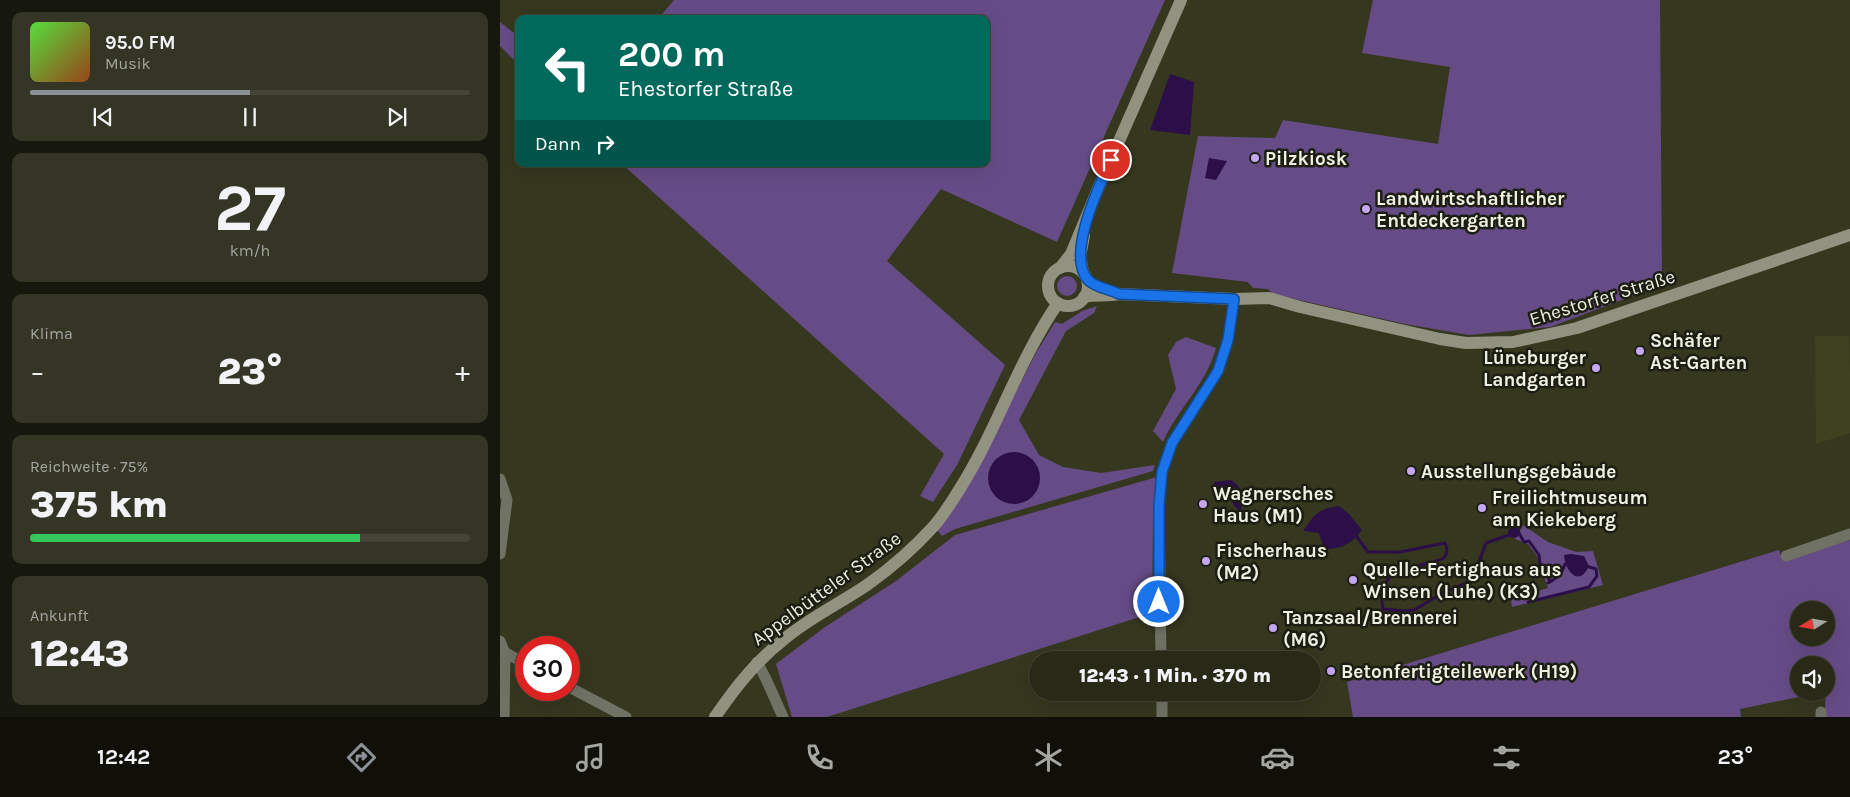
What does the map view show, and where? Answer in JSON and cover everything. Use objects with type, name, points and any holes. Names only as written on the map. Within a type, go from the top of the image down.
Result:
[{"type":"main road","points":[[1090,207],[1080,262],[1088,290],[1080,302],[1064,305],[1050,294],[1048,286],[1052,275],[1070,257],[1090,207],[1182,0]]},
{"type":"main road","name":"Ehestorfer Straße","points":[[1084,298],[1093,295],[1109,297],[1119,294],[1234,299],[1269,298],[1300,307],[1440,339],[1466,343],[1513,342],[1577,328],[1850,235]]},
{"type":"main road","points":[[1060,268],[1071,266],[1085,276]]},
{"type":"main road","name":"Ehestorfer Straße","points":[[1085,276],[1097,286],[1119,294]]},
{"type":"main road","name":"Appelbütteler Straße","points":[[715,717],[735,688],[757,662],[790,634],[883,574],[918,544],[935,526],[976,462],[1025,358],[1058,302]]},
{"type":"street","points":[[1161,651],[1159,506],[1162,472],[1172,443],[1218,371],[1228,340],[1234,299]]},
{"type":"street","points":[[500,480],[507,500],[500,554]]},
{"type":"street","points":[[1786,556],[1850,534]]},
{"type":"street","points":[[500,641],[503,652],[504,717]]},
{"type":"street","points":[[503,652],[515,658]]},
{"type":"street","points":[[757,662],[783,717]]},
{"type":"street","points":[[580,692],[626,717]]},
{"type":"street","points":[[1162,701],[1162,717]]},
{"type":"shaded area","points":[[674,0],[1165,0],[1057,242],[941,189],[887,261],[1005,365],[957,465],[933,502],[920,496],[944,454],[625,167],[990,167],[990,15],[661,15]]},
{"type":"shaded area","points":[[1373,0],[1660,0],[1662,285],[1550,327],[1469,335],[1405,324],[1273,294],[1268,289],[1253,288],[1248,282],[1172,273],[1198,136],[1275,138],[1283,120],[1438,144],[1450,67],[1362,53]]},
{"type":"shaded area","points":[[500,22],[515,34],[515,61],[500,46]]},
{"type":"shaded area","points":[[1170,74],[1194,82],[1190,135],[1150,130]]},
{"type":"shaded area","points":[[1209,158],[1227,161],[1216,180],[1205,178]]},
{"type":"shaded area","points":[[1067,276],[1074,279],[1077,286],[1074,293],[1067,296],[1060,293],[1057,286],[1060,279]]},
{"type":"shaded area","points":[[1097,306],[1094,313],[1066,331],[1019,420],[1039,455],[1063,467],[1101,473],[1155,465],[1153,471],[955,529],[942,536],[937,530],[968,486],[1036,353],[1055,322],[1062,324],[1082,311]]},
{"type":"shaded area","points":[[1815,336],[1849,336],[1850,375],[1850,433],[1816,444]]},
{"type":"shaded area","points":[[1186,337],[1216,348],[1206,374],[1176,418],[1163,442],[1153,431],[1176,389],[1168,355],[1176,342]]},
{"type":"shaded area","points":[[1009,452],[1019,452],[1033,459],[1040,473],[1040,483],[1033,497],[1019,504],[1009,504],[999,500],[992,493],[988,483],[988,473],[992,463],[999,456]]},
{"type":"shaded area","points":[[1157,477],[1153,514],[1152,613],[827,717],[792,717],[776,664],[825,627],[896,581],[955,535]]},
{"type":"shaded area","points":[[1231,480],[1241,490],[1241,511],[1235,507],[1228,494],[1213,488],[1214,482]]},
{"type":"shaded area","points":[[1339,506],[1348,513],[1362,530],[1355,539],[1346,545],[1324,549],[1319,533],[1303,531],[1321,511]]},
{"type":"shaded area","points":[[1523,525],[1548,542],[1576,552],[1593,551],[1603,585],[1512,607],[1511,599],[1548,588],[1537,556],[1528,544],[1513,538],[1517,537]]},
{"type":"shaded area","points":[[1514,526],[1520,532],[1514,538],[1508,532]]},
{"type":"shaded area","points":[[1850,540],[1850,717],[1825,717],[1825,701],[1835,701],[1835,656],[1790,656],[1790,699],[1740,709],[1741,717],[1353,717],[1347,682],[1779,550],[1782,560]]},
{"type":"shaded area","points":[[1564,555],[1584,556],[1589,566],[1581,576],[1573,575],[1567,567]]},
{"type":"waterway","points":[[1357,537],[1368,552],[1400,552],[1445,543],[1446,554],[1440,560],[1402,570],[1390,577],[1383,590],[1383,609],[1414,610],[1443,593],[1472,580],[1486,543],[1509,535],[1519,533],[1524,542],[1529,541],[1539,555],[1540,564],[1550,581],[1548,583],[1559,575],[1565,564],[1567,564]]},
{"type":"waterway","points":[[1528,602],[1589,587],[1597,576],[1596,569],[1586,566]]},
{"type":"place","name":"Pilzkiosk","points":[[1255,158]]},
{"type":"place","name":"Landwirtschaftlicher Entdeckergarten","points":[[1366,209]]},
{"type":"place","name":"Schäfer Ast-Garten","points":[[1640,351]]},
{"type":"place","name":"Lüneburger Landgarten","points":[[1596,368]]},
{"type":"place","name":"Ausstellungsgebäude","points":[[1411,471]]},
{"type":"place","name":"Wagnersches Haus (M1)","points":[[1203,504]]},
{"type":"place","name":"Freilichtmuseum am Kiekeberg","points":[[1482,508]]},
{"type":"place","name":"Fischerhaus (M2)","points":[[1206,561]]},
{"type":"place","name":"Quelle-Fertighaus aus Winsen (Luhe) (K3)","points":[[1353,580]]},
{"type":"place","name":"Tanzsaal/Brennerei (M6)","points":[[1273,628]]},
{"type":"place","name":"Betonfertigteilewerk (H19)","points":[[1331,671]]},
{"type":"route","points":[[1111,160],[1090,207],[1082,245],[1081,264],[1087,279],[1097,286],[1119,294],[1234,299],[1228,340],[1218,371],[1172,443],[1162,472],[1159,506],[1159,602]]}]
